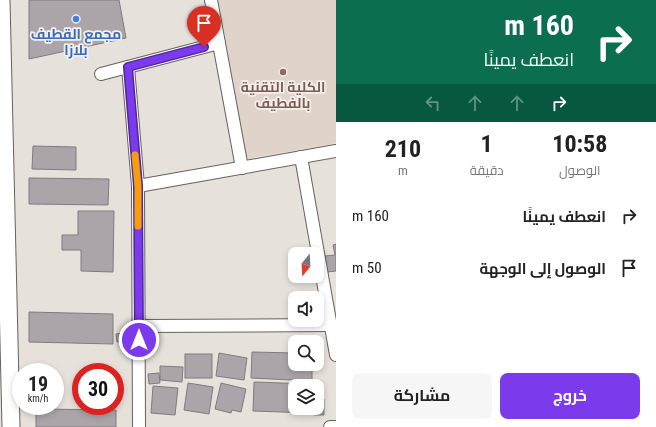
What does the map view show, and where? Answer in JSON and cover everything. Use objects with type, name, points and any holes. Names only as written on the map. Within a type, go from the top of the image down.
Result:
[{"type":"main road","points":[[1,0],[11,427]]},
{"type":"street","points":[[211,0],[242,168]]},
{"type":"street","points":[[101,74],[219,43]]},
{"type":"street","points":[[128,67],[138,186],[139,427]]},
{"type":"street","points":[[138,186],[336,151]]},
{"type":"street","points":[[301,157],[336,355]]},
{"type":"street","points":[[139,326],[331,325]]},
{"type":"street","points":[[330,427],[336,427]]},
{"type":"shaded area","name":"الكلية التقنية بالفطيف","points":[[217,0],[336,0],[336,143],[246,159]]},
{"type":"building","name":"مجمع القطيف بلازا","points":[[29,0],[119,0],[126,38],[29,59]]},
{"type":"building","points":[[33,146],[76,147],[76,170],[32,169]]},
{"type":"building","points":[[29,178],[109,179],[108,205],[29,204]]},
{"type":"building","points":[[78,211],[114,211],[113,272],[81,271],[81,250],[62,250],[62,235],[78,235]]},
{"type":"building","points":[[336,244],[336,271],[327,272],[325,256],[335,255],[333,245]]},
{"type":"building","points":[[29,312],[113,314],[113,344],[29,342]]},
{"type":"building","points":[[123,333],[124,341],[117,342],[116,334]]},
{"type":"building","points":[[252,352],[288,353],[288,371],[312,371],[312,379],[288,380],[251,378]]},
{"type":"building","points":[[219,353],[247,358],[244,380],[216,376]]},
{"type":"building","points":[[185,354],[212,354],[212,378],[185,378]]},
{"type":"building","points":[[160,366],[183,367],[182,382],[160,380]]},
{"type":"building","points":[[159,373],[160,383],[149,384],[148,374]]},
{"type":"building","points":[[254,382],[288,383],[288,412],[253,411]]},
{"type":"building","points":[[188,383],[213,387],[209,414],[184,410]]},
{"type":"building","points":[[221,383],[246,389],[241,412],[232,410],[231,413],[215,409]]},
{"type":"building","points":[[153,386],[178,388],[175,415],[151,413]]},
{"type":"building","points":[[64,409],[72,409],[72,415],[116,415],[116,427],[36,427],[36,415],[64,415]]},
{"type":"slow traffic","points":[[135,155],[138,186],[138,226]]},
{"type":"place","name":"مجمع القطيف بلازا","points":[[76,19]]},
{"type":"place","name":"الكلية التقنية بالفطيف","points":[[283,72]]},
{"type":"route","points":[[139,340],[138,186],[128,67],[204,47]]}]
